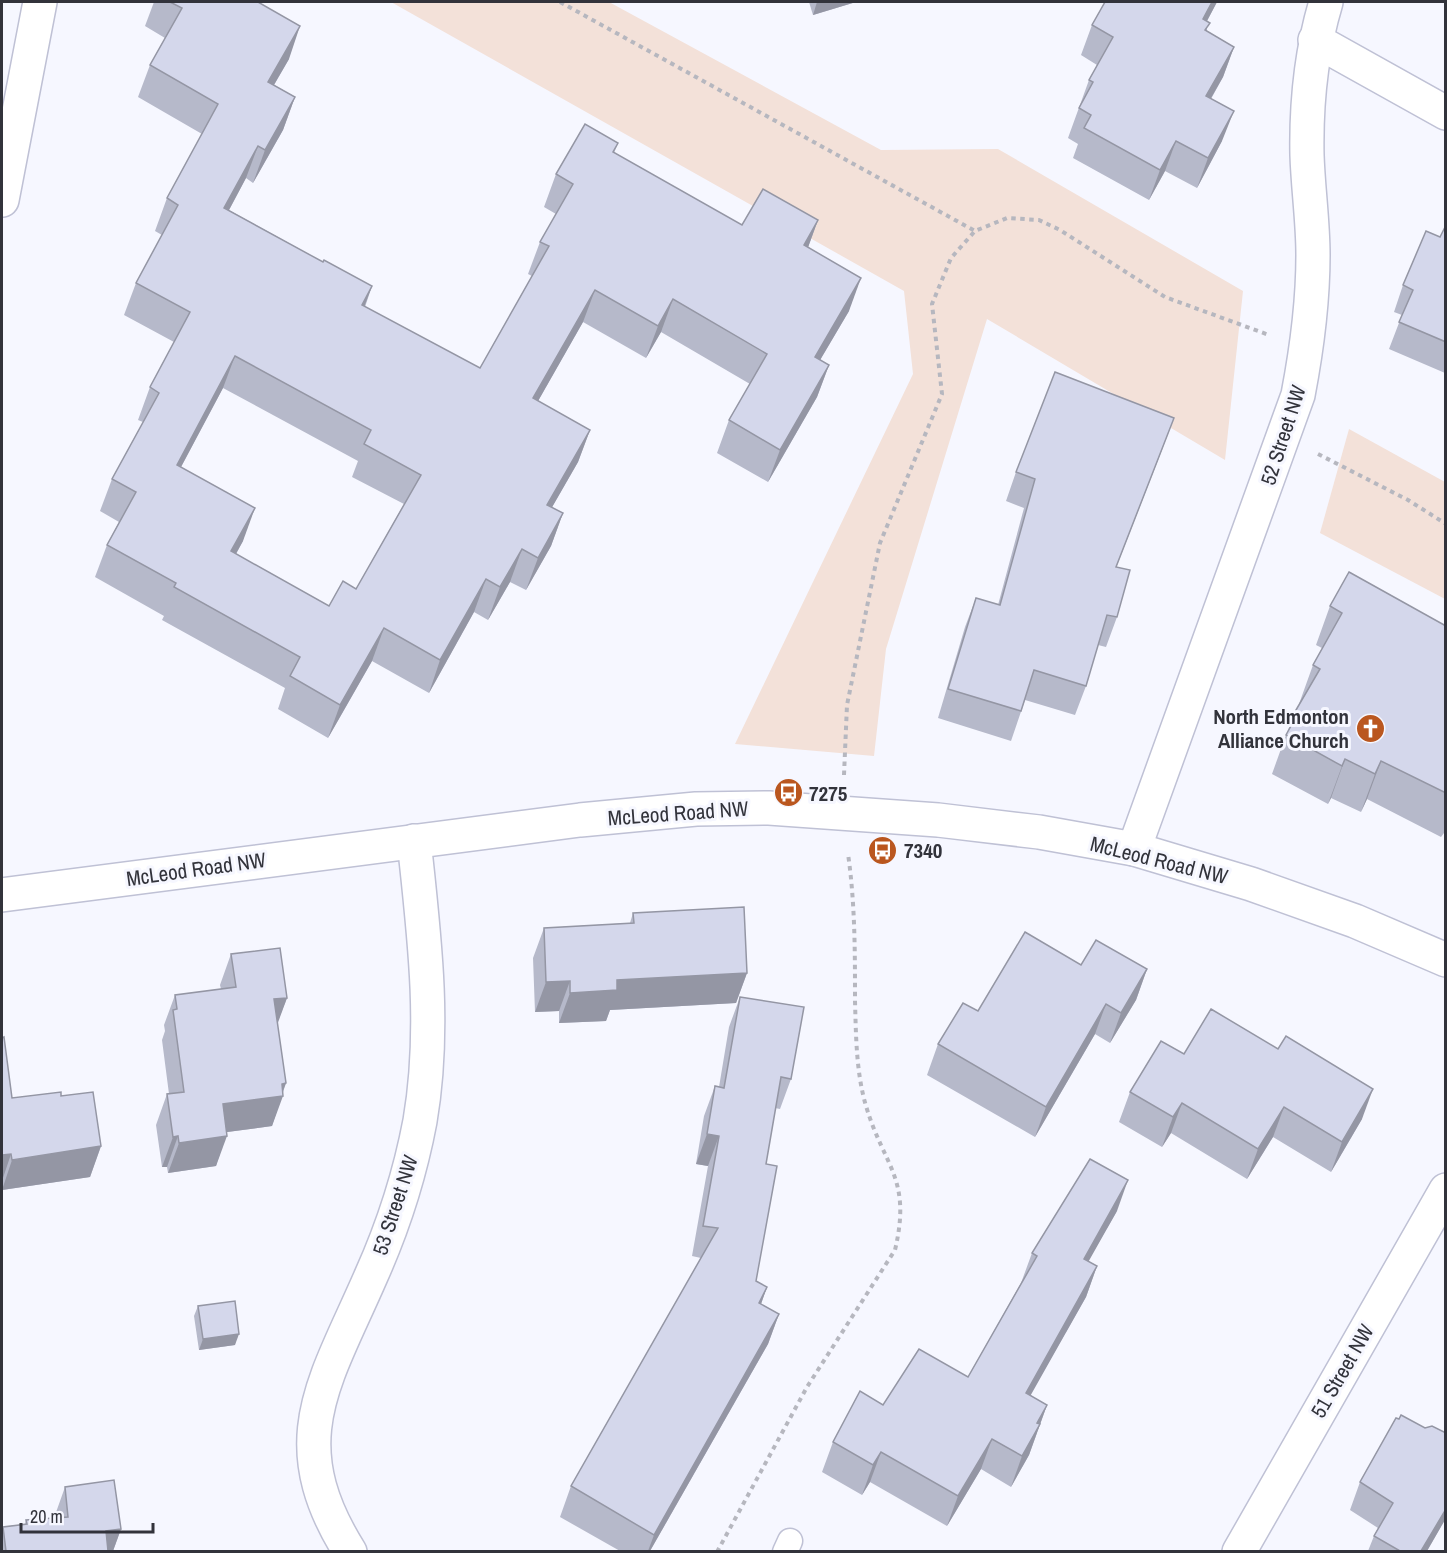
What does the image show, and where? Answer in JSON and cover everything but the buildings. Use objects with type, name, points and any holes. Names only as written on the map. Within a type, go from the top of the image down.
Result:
[{"type":"street","points":[[2,200],[40,2]]},
{"type":"street","name":"52 Street NW","points":[[1134,849],[1284,440],[1298,395],[1307,349],[1313,253],[1307,106],[1315,40],[1326,2]]},
{"type":"street","points":[[1315,40],[1446,113]]},
{"type":"street","name":"McLeod Road NW","points":[[2,889],[696,809],[769,808],[842,812],[1028,831],[1134,849],[1251,884],[1355,921],[1446,960]]},
{"type":"street","name":"53 Street NW","points":[[350,1551],[335,1528],[319,1493],[314,1462],[316,1414],[325,1379],[372,1274],[399,1204],[420,1119],[424,1083],[427,995],[425,945],[414,841]]},
{"type":"street","name":"51 Street NW","points":[[1239,1551],[1446,1190]]},
{"type":"path","points":[[560,2],[975,231]]},
{"type":"path","points":[[717,1551],[807,1387],[895,1250],[900,1230],[902,1203],[895,1174],[866,1106],[856,1050],[853,890],[842,812],[847,705],[880,543],[942,394],[932,304],[951,258],[975,231],[1007,218],[1039,220],[1060,230],[1165,297],[1307,349]]},
{"type":"path","points":[[1284,440],[1332,459],[1408,500],[1446,524]]},
{"type":"shaded area","points":[[391,2],[609,2],[881,150],[998,149],[1243,291],[1225,460],[987,319],[886,649],[874,756],[735,744],[913,374],[904,291]]},
{"type":"shaded area","points":[[1349,429],[1445,482],[1445,599],[1320,533]]},
{"type":"place","name":"North Edmonton Alliance Church","points":[[1370,728]]},
{"type":"place","name":"7275","points":[[788,793]]},
{"type":"place","name":"7340","points":[[883,850]]}]
